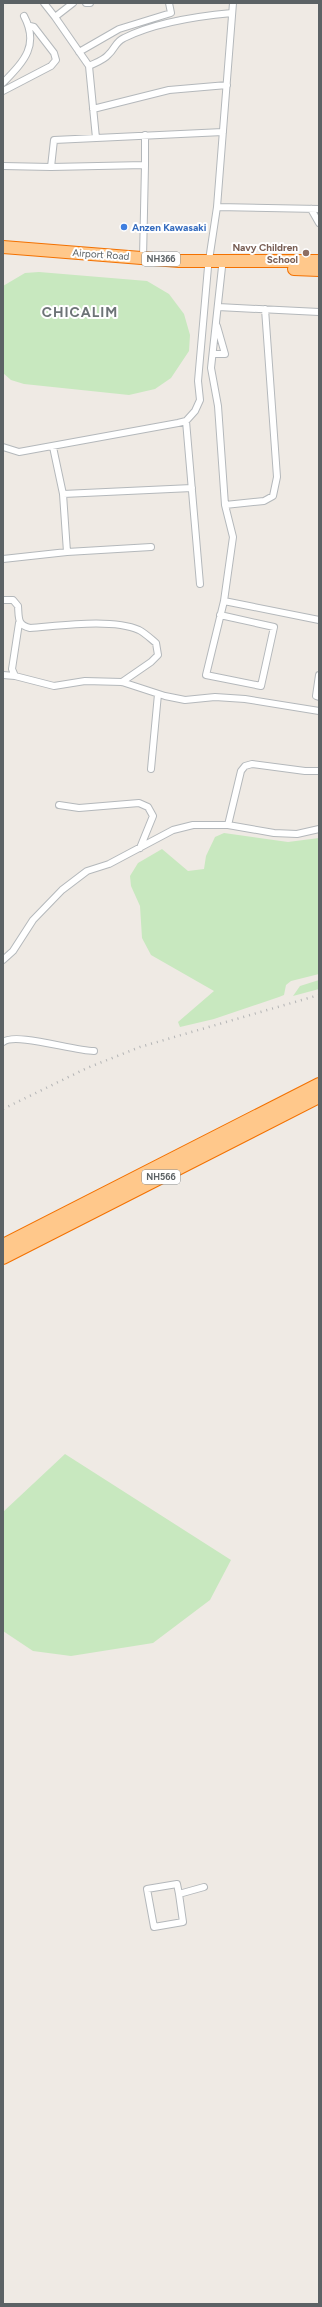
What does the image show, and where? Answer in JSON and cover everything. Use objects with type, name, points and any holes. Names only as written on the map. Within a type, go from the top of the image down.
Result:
[{"type":"highway","name":"Airport Road","points":[[3,247],[143,258],[208,264],[222,267],[319,270]]},
{"type":"highway","name":"Airport Road","points":[[3,254],[208,264],[319,261]]},
{"type":"highway","name":"NH566","points":[[3,1245],[319,1084]]},
{"type":"highway","name":"NH566","points":[[3,1258],[319,1097]]},
{"type":"street","points":[[44,3],[90,66],[96,138]]},
{"type":"street","points":[[55,18],[73,3]]},
{"type":"street","points":[[79,52],[118,29],[171,13],[169,3]]},
{"type":"street","points":[[3,447],[19,452],[52,447],[186,420],[194,411],[200,400],[198,381],[208,264],[217,207],[233,3]]},
{"type":"street","points":[[90,66],[107,56],[115,44],[125,37],[160,26],[212,14],[232,12]]},
{"type":"street","points":[[3,83],[22,63],[28,54],[30,46],[30,26],[24,16]]},
{"type":"street","points":[[3,91],[51,66],[56,60],[54,53],[34,27],[30,26]]},
{"type":"street","points":[[93,109],[170,90],[227,85]]},
{"type":"street","points":[[51,167],[54,140],[223,132]]},
{"type":"street","points":[[143,258],[145,135]]},
{"type":"street","points":[[3,166],[51,167],[145,165]]},
{"type":"street","points":[[217,207],[319,209]]},
{"type":"street","points":[[311,209],[319,223]]},
{"type":"street","points":[[220,615],[274,626],[262,686],[206,675],[220,615],[224,601],[233,537],[225,505],[218,406],[211,368],[222,267]]},
{"type":"street","points":[[218,307],[319,312]]},
{"type":"street","points":[[225,505],[264,501],[273,496],[276,477],[265,309]]},
{"type":"street","points":[[212,354],[225,354],[216,322]]},
{"type":"street","points":[[186,420],[200,584]]},
{"type":"street","points":[[52,447],[63,494],[67,552]]},
{"type":"street","points":[[63,494],[192,488]]},
{"type":"street","points":[[3,559],[67,552],[151,547]]},
{"type":"street","points":[[3,600],[12,600],[18,606],[19,623],[12,669],[14,676]]},
{"type":"street","points":[[224,601],[319,620]]},
{"type":"street","points":[[19,623],[22,626],[30,628],[93,623],[129,627],[140,630],[156,643],[158,655],[151,662],[122,682]]},
{"type":"street","points":[[3,675],[14,676],[54,686],[76,684],[85,681],[122,682],[158,694],[185,700],[215,697],[319,711]]},
{"type":"street","points":[[319,675],[316,696],[319,697]]},
{"type":"street","points":[[151,769],[158,694]]},
{"type":"street","points":[[228,825],[241,772],[246,766],[252,764],[305,771],[319,770]]},
{"type":"street","points":[[59,805],[79,808],[139,803],[148,807],[153,816],[140,848]]},
{"type":"street","points":[[3,960],[13,951],[33,920],[62,890],[87,872],[109,864],[173,830],[193,825],[228,825],[274,833],[297,834],[319,829]]},
{"type":"street","points":[[3,1042],[6,1039],[23,1038],[77,1051],[94,1051]]},
{"type":"street","points":[[176,1884],[179,1894],[183,1922],[154,1927],[147,1889],[176,1884]]},
{"type":"street","points":[[179,1894],[204,1887]]},
{"type":"green space","points":[[39,272],[147,281],[169,294],[184,314],[190,335],[189,351],[171,378],[155,389],[129,395],[24,384],[11,380],[3,373],[3,286],[25,273]]},
{"type":"green space","points":[[224,833],[288,842],[319,838],[319,974],[291,981],[286,985],[284,995],[279,997],[214,1019],[180,1027],[178,1022],[214,991],[151,955],[142,938],[140,906],[131,886],[130,876],[138,863],[162,849],[188,871],[204,869],[206,856],[215,837]]},
{"type":"green space","points":[[319,980],[319,989],[293,996],[300,986]]},
{"type":"green space","points":[[65,1454],[231,1560],[210,1600],[153,1643],[71,1656],[33,1651],[3,1631],[3,1512]]},
{"type":"railway","points":[[3,1109],[87,1068],[140,1047],[319,995]]},
{"type":"place","name":"Anzen Kawasaki","points":[[124,227]]},
{"type":"place","name":"Navy Children School","points":[[306,253]]},
{"type":"district","name":"CHICALIM","points":[[80,312]]}]
